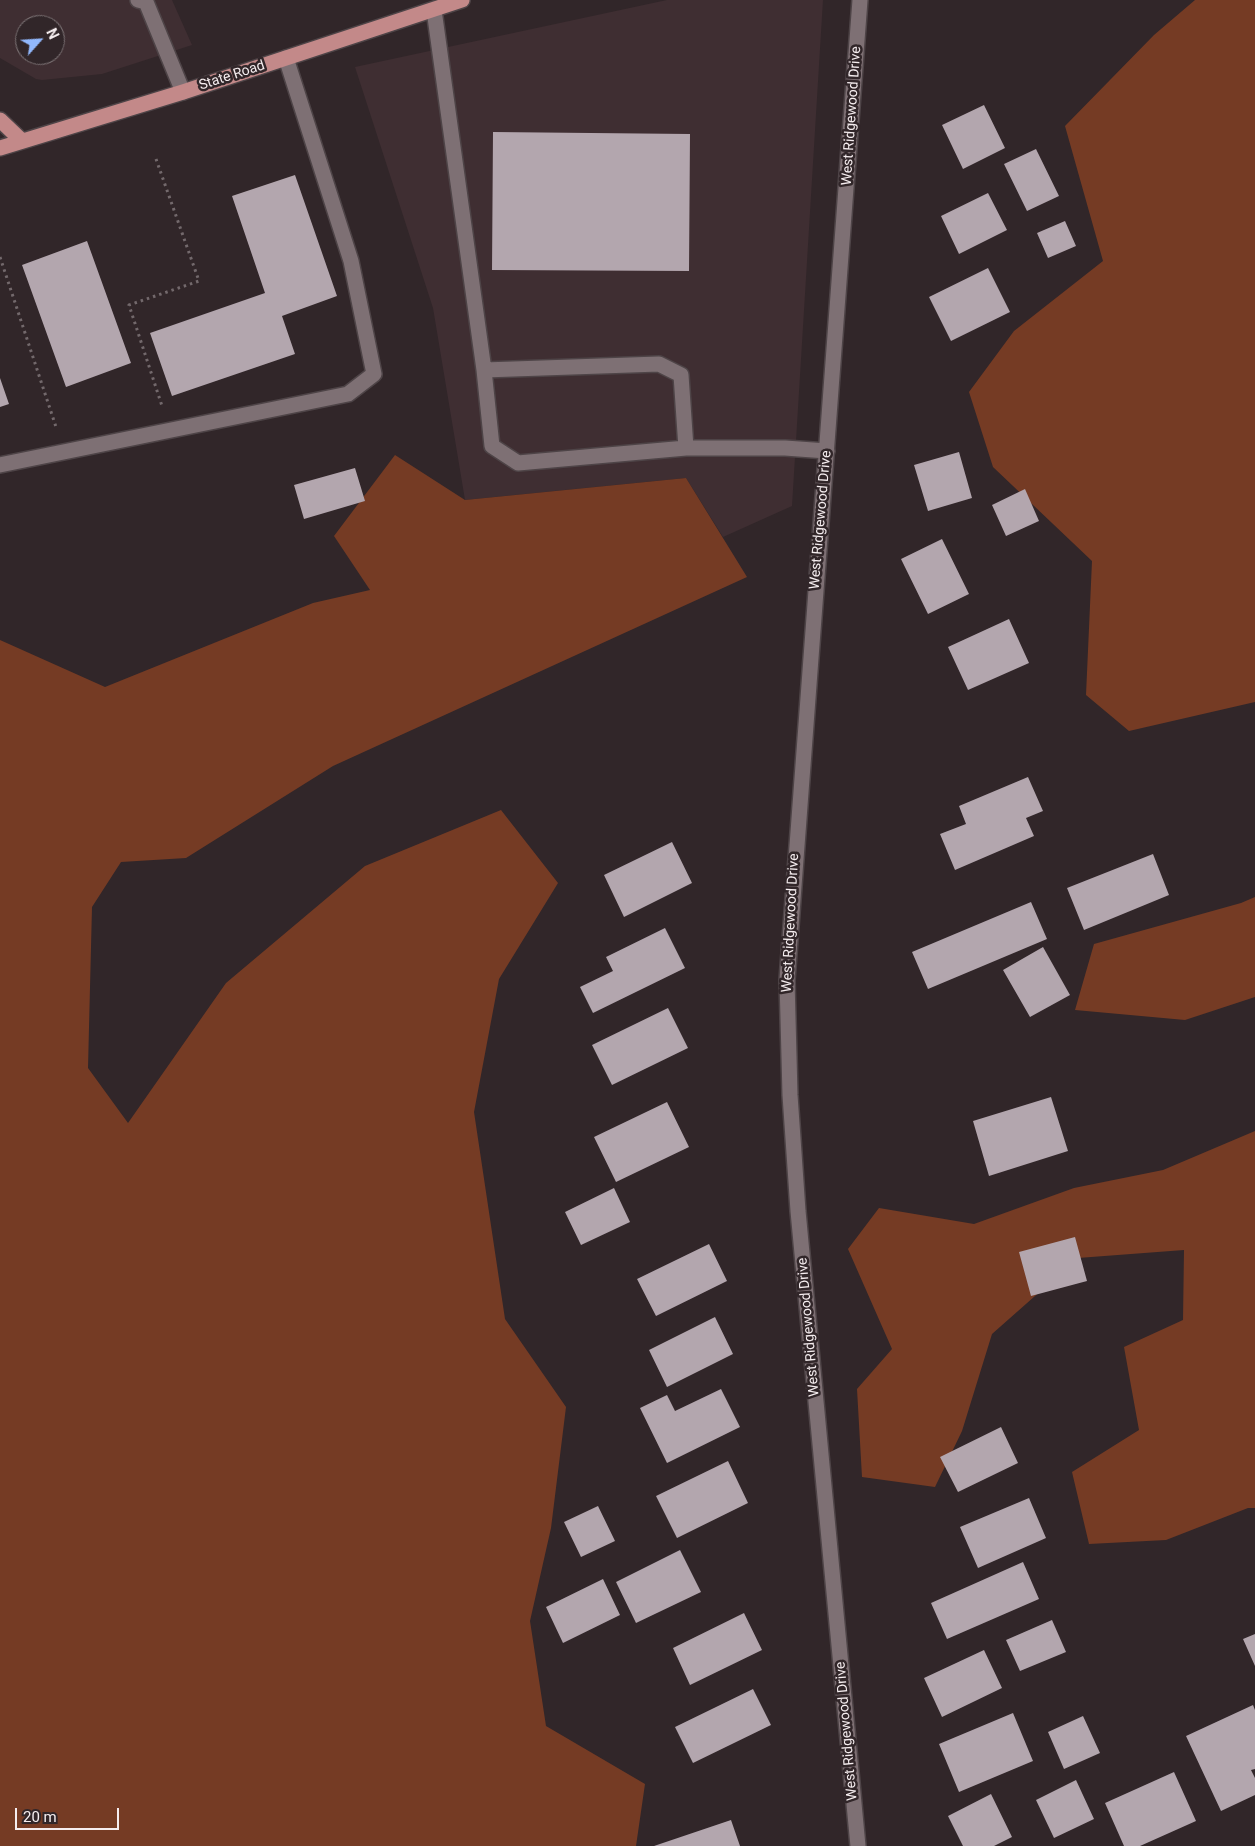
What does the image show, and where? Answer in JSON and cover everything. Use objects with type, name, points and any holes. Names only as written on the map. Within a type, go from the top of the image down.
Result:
[{"type":"main road","name":"State Road","points":[[0,148],[183,92],[434,10],[455,1]]},
{"type":"main road","points":[[0,120],[22,141]]},
{"type":"street","name":"West Ridgewood Drive","points":[[858,1846],[798,1211],[790,1095],[787,980],[860,0]]},
{"type":"street","points":[[143,1],[183,92]]},
{"type":"street","points":[[434,10],[484,370],[492,446],[518,463],[686,448],[785,448],[827,451]]},
{"type":"street","points":[[0,464],[348,394],[374,374],[351,261],[286,58]]},
{"type":"street","points":[[484,370],[659,364],[681,375],[686,448]]},
{"type":"path","points":[[156,159],[199,281],[129,305],[170,430]]},
{"type":"path","points":[[0,257],[63,452]]},
{"type":"shaded area","points":[[0,0],[172,0],[192,45],[102,74],[36,79],[0,58]]},
{"type":"shaded area","points":[[667,0],[823,0],[792,506],[723,537],[686,478],[465,500],[433,308],[355,67]]},
{"type":"shaded area","points":[[1195,0],[1255,0],[1255,702],[1129,731],[1086,695],[1092,561],[993,467],[969,392],[1014,331],[1103,261],[1065,126],[1154,35]]},
{"type":"shaded area","points":[[395,455],[465,500],[686,478],[747,577],[333,766],[186,858],[121,862],[92,907],[88,1068],[128,1123],[226,983],[365,866],[501,810],[558,883],[499,979],[474,1112],[505,1319],[566,1407],[551,1528],[530,1621],[546,1726],[645,1784],[636,1846],[0,1846],[0,640],[105,687],[313,603],[370,590],[334,536]]},
{"type":"shaded area","points":[[1255,897],[1255,997],[1185,1020],[1075,1010],[1094,944],[1241,903]]},
{"type":"shaded area","points":[[1255,1131],[1255,1508],[1248,1508],[1166,1540],[1089,1544],[1072,1472],[1139,1430],[1124,1347],[1183,1320],[1184,1250],[1078,1258],[992,1334],[962,1431],[935,1487],[862,1477],[857,1389],[892,1349],[848,1249],[879,1208],[974,1224],[1074,1188],[1163,1170]]},
{"type":"building","points":[[984,105],[1005,148],[963,169],[942,125]]},
{"type":"building","points":[[493,132],[690,134],[689,271],[492,270]]},
{"type":"building","points":[[1036,149],[1059,196],[1027,211],[1004,164]]},
{"type":"building","points":[[295,175],[337,296],[282,316],[295,354],[172,396],[150,333],[265,293],[232,196]]},
{"type":"building","points":[[988,193],[1007,230],[959,254],[941,216]]},
{"type":"building","points":[[1065,221],[1076,246],[1048,258],[1037,233]]},
{"type":"building","points":[[87,241],[131,363],[66,387],[22,265]]},
{"type":"building","points":[[988,268],[1010,312],[951,341],[929,297]]},
{"type":"building","points":[[0,378],[9,404],[0,407]]},
{"type":"building","points":[[959,452],[972,498],[928,511],[914,465]]},
{"type":"building","points":[[355,468],[365,501],[304,519],[294,485]]},
{"type":"building","points":[[1025,489],[1039,521],[1006,536],[992,505]]},
{"type":"building","points":[[942,539],[969,594],[928,614],[901,559]]},
{"type":"building","points":[[1009,619],[1029,663],[968,690],[948,647]]},
{"type":"building","points":[[1028,777],[1043,811],[1026,818],[1034,836],[955,870],[940,834],[966,824],[959,806]]},
{"type":"building","points":[[672,842],[692,883],[624,917],[604,875]]},
{"type":"building","points":[[1153,854],[1169,895],[1084,930],[1067,888]]},
{"type":"building","points":[[1031,902],[1047,939],[928,989],[912,952]]},
{"type":"building","points":[[665,928],[685,968],[593,1013],[580,987],[613,971],[606,957]]},
{"type":"building","points":[[1043,947],[1070,995],[1030,1017],[1003,970]]},
{"type":"building","points":[[668,1008],[688,1048],[612,1085],[592,1045]]},
{"type":"building","points":[[1051,1097],[1068,1151],[989,1176],[973,1121]]},
{"type":"building","points":[[667,1102],[689,1147],[616,1182],[594,1137]]},
{"type":"building","points":[[614,1188],[630,1222],[581,1245],[565,1212]]},
{"type":"building","points":[[1075,1237],[1087,1281],[1031,1296],[1019,1252]]},
{"type":"building","points":[[709,1244],[727,1281],[656,1316],[637,1279]]},
{"type":"building","points":[[715,1317],[733,1354],[667,1387],[649,1350]]},
{"type":"building","points":[[721,1389],[740,1427],[667,1463],[640,1408],[667,1395],[675,1411]]},
{"type":"building","points":[[1001,1427],[1018,1463],[958,1492],[940,1457]]},
{"type":"building","points":[[728,1461],[748,1503],[677,1538],[656,1496]]},
{"type":"building","points":[[1029,1498],[1046,1538],[978,1568],[960,1527]]},
{"type":"building","points":[[598,1506],[615,1541],[581,1557],[564,1522]]},
{"type":"building","points":[[680,1550],[701,1592],[636,1623],[616,1582]]},
{"type":"building","points":[[1023,1562],[1039,1599],[947,1639],[931,1603]]},
{"type":"building","points":[[603,1579],[620,1615],[563,1643],[546,1607]]},
{"type":"building","points":[[744,1613],[762,1650],[690,1685],[673,1648]]},
{"type":"building","points":[[1052,1620],[1066,1652],[1020,1671],[1006,1640]]},
{"type":"building","points":[[1255,1634],[1255,1666],[1243,1639]]},
{"type":"building","points":[[984,1650],[1002,1688],[942,1717],[924,1678]]},
{"type":"building","points":[[753,1689],[771,1725],[693,1763],[675,1727]]},
{"type":"building","points":[[1253,1705],[1255,1710],[1255,1769],[1251,1770],[1255,1778],[1255,1795],[1221,1811],[1186,1736]]},
{"type":"building","points":[[1013,1713],[1033,1761],[959,1792],[939,1744]]},
{"type":"building","points":[[1083,1716],[1100,1753],[1064,1769],[1048,1732]]},
{"type":"building","points":[[1174,1772],[1196,1821],[1140,1846],[1124,1846],[1105,1803]]},
{"type":"building","points":[[1076,1780],[1094,1819],[1054,1838],[1036,1800]]},
{"type":"building","points":[[991,1794],[1012,1837],[994,1846],[963,1846],[948,1816]]},
{"type":"building","points":[[731,1820],[740,1846],[654,1846]]}]
